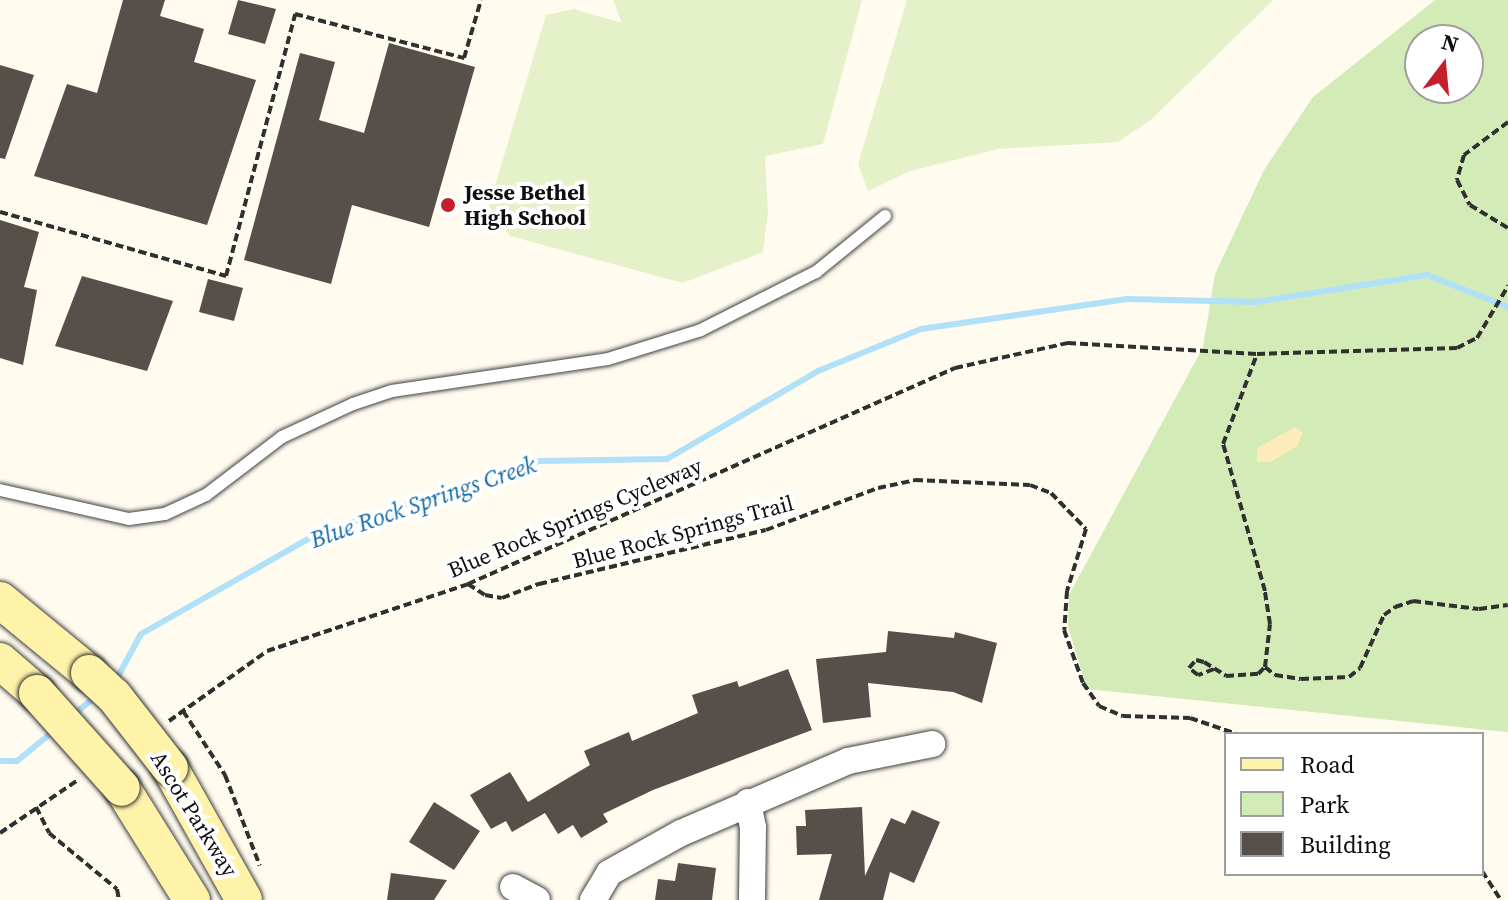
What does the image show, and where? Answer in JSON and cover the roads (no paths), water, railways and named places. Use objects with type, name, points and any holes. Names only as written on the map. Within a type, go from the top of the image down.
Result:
[{"type":"main road","name":"Ascot Parkway","points":[[0,600],[114,696],[170,768],[254,889]]},
{"type":"main road","name":"Ascot Parkway","points":[[0,661],[37,693],[122,788],[192,900]]},
{"type":"street","points":[[593,900],[609,873],[748,802],[848,761],[932,744]]},
{"type":"street","points":[[748,802],[753,827],[752,900]]},
{"type":"street","points":[[513,887],[537,900]]},
{"type":"lane","points":[[0,490],[129,519],[165,514],[206,495],[282,437],[353,404],[404,389],[608,359],[701,330],[816,272],[885,216]]},
{"type":"waterway","name":"Blue Rock Springs Creek","points":[[116,680],[141,634],[317,534],[539,461],[667,459],[818,371],[921,329],[1127,299],[1256,302],[1427,275],[1508,307]]},
{"type":"waterway","name":"Blue Rock Springs Creek","points":[[73,715],[95,697]]},
{"type":"waterway","name":"Blue Rock Springs Creek","points":[[0,761],[17,761],[55,730]]},
{"type":"place","name":"Jesse Bethel High School","points":[[448,205]]}]
